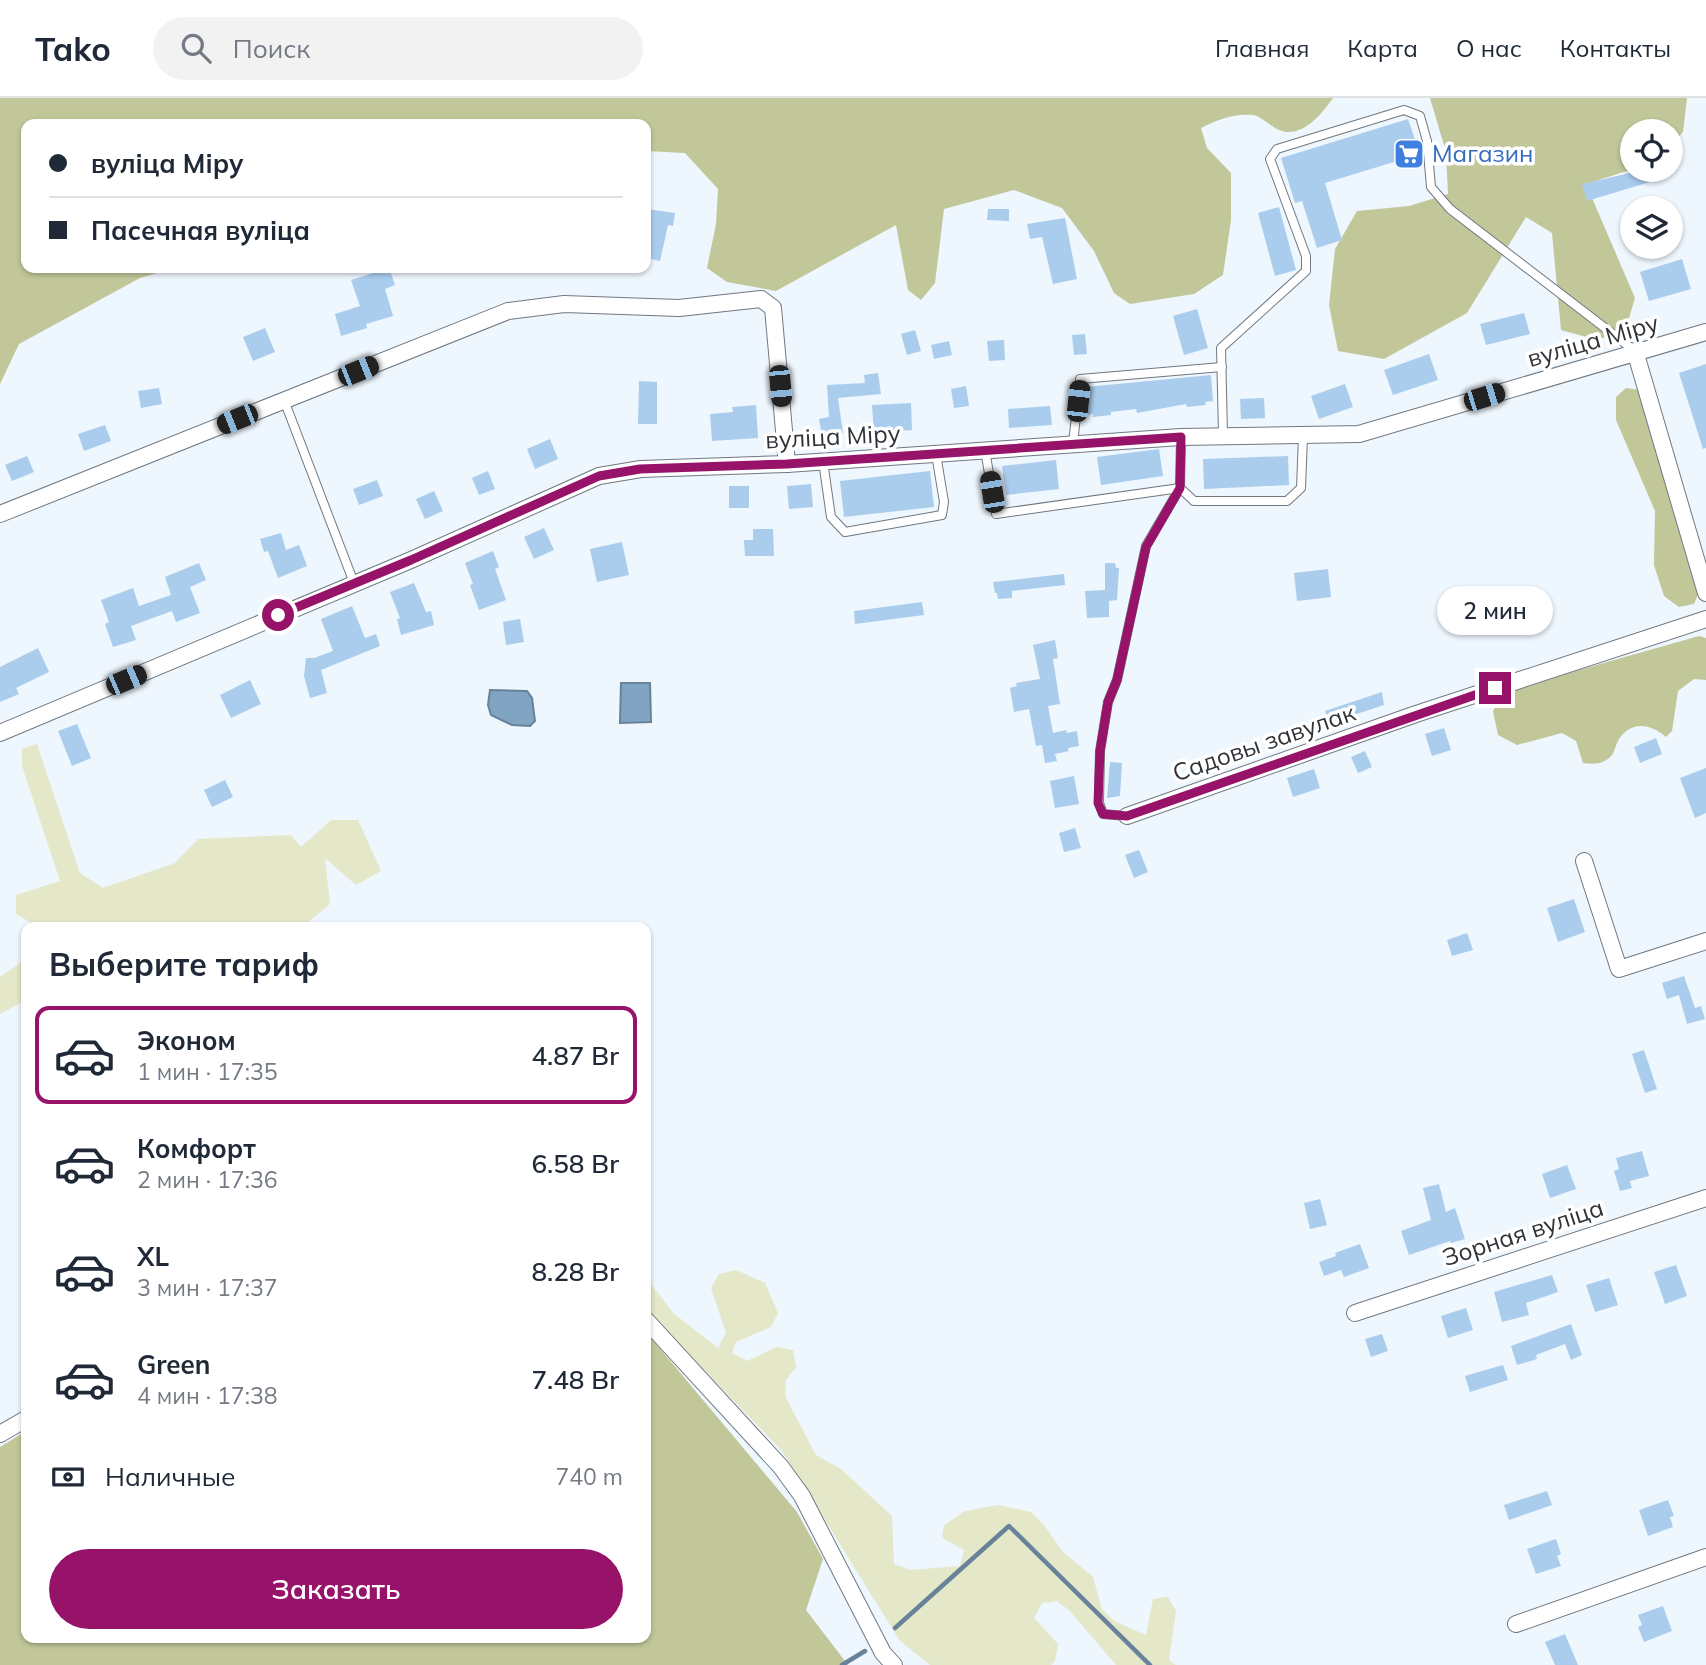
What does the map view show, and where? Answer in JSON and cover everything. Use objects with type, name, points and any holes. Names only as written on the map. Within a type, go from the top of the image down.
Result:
[{"type":"street","points":[[0,514],[508,311],[564,304],[679,307],[761,299],[774,308],[787,464]]},
{"type":"street","name":"вуліца Міру","points":[[0,733],[599,476],[640,469],[787,464],[1181,437],[1359,434],[1706,332]]},
{"type":"street","points":[[1635,351],[1706,593]]},
{"type":"street","name":"Садовы завулак","points":[[1127,816],[1416,714],[1706,619]]},
{"type":"street","points":[[1584,861],[1619,969],[1706,941]]},
{"type":"street","name":"Зорная вуліца","points":[[1355,1313],[1706,1198]]},
{"type":"street","points":[[651,1325],[795,1486],[883,1653],[894,1665]]},
{"type":"street","points":[[0,1434],[21,1422]]},
{"type":"street","points":[[1516,1624],[1706,1557]]},
{"type":"lane","points":[[1223,435],[1221,348],[1306,271],[1306,256],[1270,159],[1277,149],[1404,110],[1420,116],[1427,141],[1431,187],[1450,209],[1635,351]]},
{"type":"lane","points":[[1073,444],[1080,379],[1222,367]]},
{"type":"lane","points":[[284,400],[354,583]]},
{"type":"lane","points":[[1180,488],[1194,501],[1287,502],[1301,488],[1303,436]]},
{"type":"lane","points":[[1127,816],[1103,814],[1098,803],[1100,751],[1108,702],[1117,680],[1146,547],[1180,488],[1181,437]]},
{"type":"lane","points":[[985,450],[996,514],[1180,488]]},
{"type":"lane","points":[[823,461],[831,517],[845,532],[942,515],[944,502],[936,454]]},
{"type":"green space","points":[[0,98],[1333,98],[1316,118],[1294,132],[1277,129],[1253,115],[1226,118],[1201,128],[1207,148],[1231,173],[1231,220],[1223,275],[1194,294],[1130,304],[1114,293],[1094,251],[1062,208],[1014,190],[944,209],[935,283],[921,300],[908,290],[896,225],[776,291],[727,282],[707,268],[716,224],[718,189],[685,153],[651,151],[651,119],[21,119],[21,273],[157,273],[140,278],[19,344],[0,384]]},
{"type":"green space","points":[[1430,98],[1687,98],[1683,132],[1683,119],[1620,119],[1620,173],[1586,184],[1635,298],[1624,335],[1594,339],[1561,330],[1552,233],[1526,217],[1467,313],[1384,359],[1338,351],[1329,305],[1335,249],[1357,211],[1409,206],[1448,194],[1446,152]]},
{"type":"green space","points":[[1626,388],[1641,390],[1699,592],[1694,604],[1679,607],[1664,596],[1654,565],[1655,511],[1616,420],[1616,397]]},
{"type":"green space","points":[[1699,636],[1706,638],[1706,680],[1694,679],[1678,691],[1672,731],[1666,737],[1648,727],[1630,729],[1619,739],[1611,756],[1603,762],[1593,764],[1583,763],[1576,741],[1562,733],[1517,745],[1498,735],[1493,711],[1505,691]]},
{"type":"green space","points":[[37,744],[80,873],[103,888],[175,863],[198,839],[291,835],[301,847],[331,820],[358,820],[381,871],[356,885],[325,858],[330,904],[308,922],[30,922],[16,914],[16,895],[60,881],[22,766],[22,749]]},
{"type":"green space","points":[[21,962],[21,1003],[0,1014],[0,977]]},
{"type":"green space","points":[[736,1270],[765,1283],[778,1313],[771,1327],[736,1342],[732,1353],[747,1361],[777,1347],[793,1350],[796,1367],[786,1380],[785,1396],[816,1455],[841,1469],[892,1516],[894,1564],[910,1570],[960,1566],[964,1550],[942,1538],[944,1525],[965,1511],[998,1505],[1031,1512],[1063,1552],[1093,1577],[1102,1609],[1114,1621],[1146,1635],[1153,1599],[1168,1597],[1176,1611],[1169,1660],[1176,1665],[1116,1665],[1070,1611],[1057,1601],[1042,1603],[1034,1618],[1058,1644],[1055,1661],[1051,1665],[930,1665],[900,1641],[782,1451],[651,1315],[651,1284],[673,1313],[718,1348],[726,1333],[711,1288],[719,1274]]},
{"type":"green space","points":[[651,1338],[797,1512],[823,1559],[806,1610],[848,1665],[0,1665],[0,1447],[21,1434],[21,1643],[651,1643]]},
{"type":"water","points":[[621,683],[650,683],[651,722],[620,723]]},
{"type":"water","points":[[490,690],[527,691],[532,698],[535,721],[530,726],[512,725],[491,715],[488,705]]},
{"type":"building","points":[[1408,119],[1420,154],[1325,183],[1342,240],[1317,248],[1302,201],[1295,203],[1281,158]]},
{"type":"building","points":[[1620,175],[1620,182],[1650,182],[1587,201],[1582,184]]},
{"type":"building","points":[[1279,207],[1296,270],[1275,276],[1258,213]]},
{"type":"building","points":[[988,209],[1009,209],[1009,221],[987,220]]},
{"type":"building","points":[[651,210],[675,213],[673,226],[668,225],[660,261],[651,259]]},
{"type":"building","points":[[1065,218],[1077,279],[1053,284],[1042,237],[1030,239],[1027,224]]},
{"type":"building","points":[[1682,259],[1691,289],[1649,301],[1640,272]]},
{"type":"building","points":[[373,273],[391,273],[395,285],[385,289],[393,316],[366,324],[367,328],[341,336],[335,314],[360,306],[351,280]]},
{"type":"building","points":[[1197,309],[1208,348],[1184,355],[1173,316]]},
{"type":"building","points":[[1524,313],[1530,334],[1486,345],[1480,324]]},
{"type":"building","points":[[265,328],[275,352],[253,361],[243,337]]},
{"type":"building","points":[[915,330],[921,351],[907,355],[901,334]]},
{"type":"building","points":[[1085,334],[1087,354],[1074,355],[1072,335]]},
{"type":"building","points":[[1004,340],[1005,360],[989,361],[987,341]]},
{"type":"building","points":[[949,341],[952,355],[934,359],[931,345]]},
{"type":"building","points":[[1429,354],[1438,380],[1393,395],[1384,370]]},
{"type":"building","points":[[1706,364],[1706,448],[1703,449],[1679,373]]},
{"type":"building","points":[[878,373],[881,394],[838,398],[843,433],[822,436],[819,419],[829,417],[827,385],[865,383],[864,375]]},
{"type":"building","points":[[1211,375],[1213,401],[1205,402],[1206,405],[1187,407],[1186,404],[1137,413],[1136,409],[1093,417],[1093,414],[1085,415],[1086,387]]},
{"type":"building","points":[[639,381],[657,382],[657,424],[638,424]]},
{"type":"building","points":[[1345,384],[1353,407],[1319,419],[1311,396]]},
{"type":"building","points":[[966,386],[969,406],[954,408],[951,389]]},
{"type":"building","points":[[159,388],[162,404],[141,408],[138,391]]},
{"type":"building","points":[[1264,398],[1265,418],[1241,419],[1240,399]]},
{"type":"building","points":[[911,403],[912,430],[874,433],[872,405]]},
{"type":"building","points":[[756,405],[758,438],[712,441],[710,414],[733,412],[732,407]]},
{"type":"building","points":[[1050,406],[1052,425],[1009,428],[1008,409]]},
{"type":"building","points":[[105,425],[111,441],[84,451],[78,434]]},
{"type":"building","points":[[550,439],[558,459],[535,469],[527,449]]},
{"type":"building","points":[[1159,449],[1163,476],[1101,485],[1097,457]]},
{"type":"building","points":[[27,456],[34,472],[12,481],[5,465]]},
{"type":"building","points":[[1288,456],[1289,485],[1204,489],[1203,459]]},
{"type":"building","points":[[1056,460],[1059,489],[1006,495],[1002,466]]},
{"type":"building","points":[[488,471],[495,489],[479,495],[472,478]]},
{"type":"building","points":[[930,471],[934,507],[844,517],[840,481]]},
{"type":"building","points":[[377,480],[383,496],[359,505],[353,489]]},
{"type":"building","points":[[811,484],[813,507],[789,509],[787,486]]},
{"type":"building","points":[[729,486],[749,486],[749,508],[729,508]]},
{"type":"building","points":[[434,491],[443,511],[425,519],[416,499]]},
{"type":"building","points":[[544,528],[554,550],[534,559],[524,537]]},
{"type":"building","points":[[753,529],[773,529],[774,556],[745,556],[744,540],[753,540]]},
{"type":"building","points":[[281,533],[286,550],[299,545],[307,566],[278,578],[268,551],[264,552],[260,539]]},
{"type":"building","points":[[622,542],[629,575],[597,582],[590,549]]},
{"type":"building","points":[[493,551],[499,567],[495,569],[506,600],[479,610],[465,563]]},
{"type":"building","points":[[199,563],[206,580],[190,587],[200,613],[176,622],[172,611],[131,626],[136,640],[113,647],[105,624],[109,622],[101,600],[133,588],[139,606],[171,595],[165,577]]},
{"type":"building","points":[[1105,563],[1115,563],[1116,568],[1119,568],[1117,600],[1109,601],[1109,617],[1087,618],[1085,591],[1105,590]]},
{"type":"building","points":[[1328,569],[1331,597],[1297,601],[1294,573]]},
{"type":"building","points":[[1064,574],[1065,585],[1012,591],[1012,598],[998,599],[995,593],[993,582]]},
{"type":"building","points":[[414,583],[426,612],[431,611],[434,625],[401,635],[397,619],[400,618],[390,592]]},
{"type":"building","points":[[922,602],[924,615],[855,624],[854,611]]},
{"type":"building","points":[[352,606],[365,638],[376,634],[380,646],[321,670],[327,693],[310,698],[304,676],[306,658],[333,651],[321,619]]},
{"type":"building","points":[[520,619],[524,642],[506,645],[503,622]]},
{"type":"building","points":[[1055,640],[1058,658],[1053,659],[1060,704],[1048,706],[1053,733],[1077,731],[1079,746],[1055,754],[1057,761],[1045,763],[1042,745],[1036,746],[1029,709],[1014,712],[1010,688],[1017,686],[1016,683],[1040,679],[1033,645]]},
{"type":"building","points":[[38,648],[49,672],[16,688],[19,694],[0,702],[0,667]]},
{"type":"building","points":[[250,680],[261,704],[231,718],[220,695]]},
{"type":"building","points":[[1382,692],[1384,705],[1329,723],[1325,711]]},
{"type":"building","points":[[77,724],[91,758],[72,766],[58,731]]},
{"type":"building","points":[[1444,728],[1451,750],[1432,756],[1425,734]]},
{"type":"building","points":[[1656,738],[1662,754],[1640,763],[1634,747]]},
{"type":"building","points":[[1365,751],[1372,767],[1358,773],[1351,757]]},
{"type":"building","points":[[1110,762],[1122,763],[1120,796],[1107,798]]},
{"type":"building","points":[[1706,768],[1706,813],[1695,818],[1680,778]]},
{"type":"building","points":[[1314,769],[1320,788],[1293,797],[1287,778]]},
{"type":"building","points":[[1074,776],[1079,804],[1055,808],[1050,781]]},
{"type":"building","points":[[225,780],[233,797],[212,807],[204,790]]},
{"type":"building","points":[[1075,828],[1081,848],[1064,852],[1059,833]]},
{"type":"building","points":[[1139,850],[1148,872],[1134,878],[1125,855]]},
{"type":"building","points":[[1574,899],[1585,932],[1558,942],[1547,908]]},
{"type":"building","points":[[1467,933],[1473,950],[1452,956],[1447,940]]},
{"type":"building","points":[[1684,976],[1695,1008],[1701,1006],[1705,1019],[1687,1024],[1679,995],[1667,999],[1662,983]]},
{"type":"building","points":[[1644,1050],[1657,1089],[1645,1093],[1632,1054]]},
{"type":"building","points":[[1642,1151],[1649,1176],[1630,1181],[1632,1188],[1620,1191],[1614,1171],[1619,1169],[1616,1158]]},
{"type":"building","points":[[1567,1165],[1576,1189],[1550,1198],[1542,1174]]},
{"type":"building","points":[[1439,1184],[1446,1212],[1455,1208],[1465,1239],[1451,1243],[1450,1241],[1409,1255],[1401,1231],[1431,1220],[1423,1188]]},
{"type":"building","points":[[1320,1199],[1327,1225],[1310,1229],[1304,1203]]},
{"type":"building","points":[[1360,1244],[1369,1268],[1344,1277],[1341,1270],[1324,1276],[1319,1262]]},
{"type":"building","points":[[1676,1265],[1687,1296],[1665,1304],[1654,1272]]},
{"type":"building","points":[[1552,1275],[1558,1292],[1526,1303],[1529,1315],[1502,1322],[1494,1292]]},
{"type":"building","points":[[1609,1278],[1618,1305],[1595,1312],[1586,1285]]},
{"type":"building","points":[[1466,1308],[1473,1330],[1448,1338],[1441,1316]]},
{"type":"building","points":[[1571,1324],[1582,1355],[1571,1360],[1565,1344],[1536,1355],[1537,1359],[1517,1365],[1511,1346]]},
{"type":"building","points":[[1382,1334],[1388,1351],[1371,1357],[1365,1339]]},
{"type":"building","points":[[1503,1365],[1508,1380],[1470,1392],[1465,1376]]},
{"type":"building","points":[[1547,1491],[1552,1505],[1509,1520],[1504,1505]]},
{"type":"building","points":[[1668,1500],[1674,1516],[1670,1517],[1673,1527],[1648,1536],[1639,1510]]},
{"type":"building","points":[[1556,1539],[1561,1554],[1557,1556],[1561,1566],[1536,1574],[1527,1549]]},
{"type":"building","points":[[1663,1606],[1672,1631],[1644,1642],[1638,1627],[1642,1625],[1638,1615]]},
{"type":"building","points":[[1565,1634],[1578,1665],[1555,1665],[1545,1642]]},
{"type":"waterway","points":[[895,1628],[1009,1526],[1150,1665]]},
{"type":"waterway","points":[[842,1665],[865,1651]]},
{"type":"place","name":"Магазин","points":[[1409,154]]},
{"type":"route","points":[[278,615],[411,560],[599,476],[640,469],[787,464],[1181,437],[1180,488],[1146,547],[1117,680],[1108,702],[1100,751],[1098,803],[1103,814],[1127,816],[1495,688]]}]
